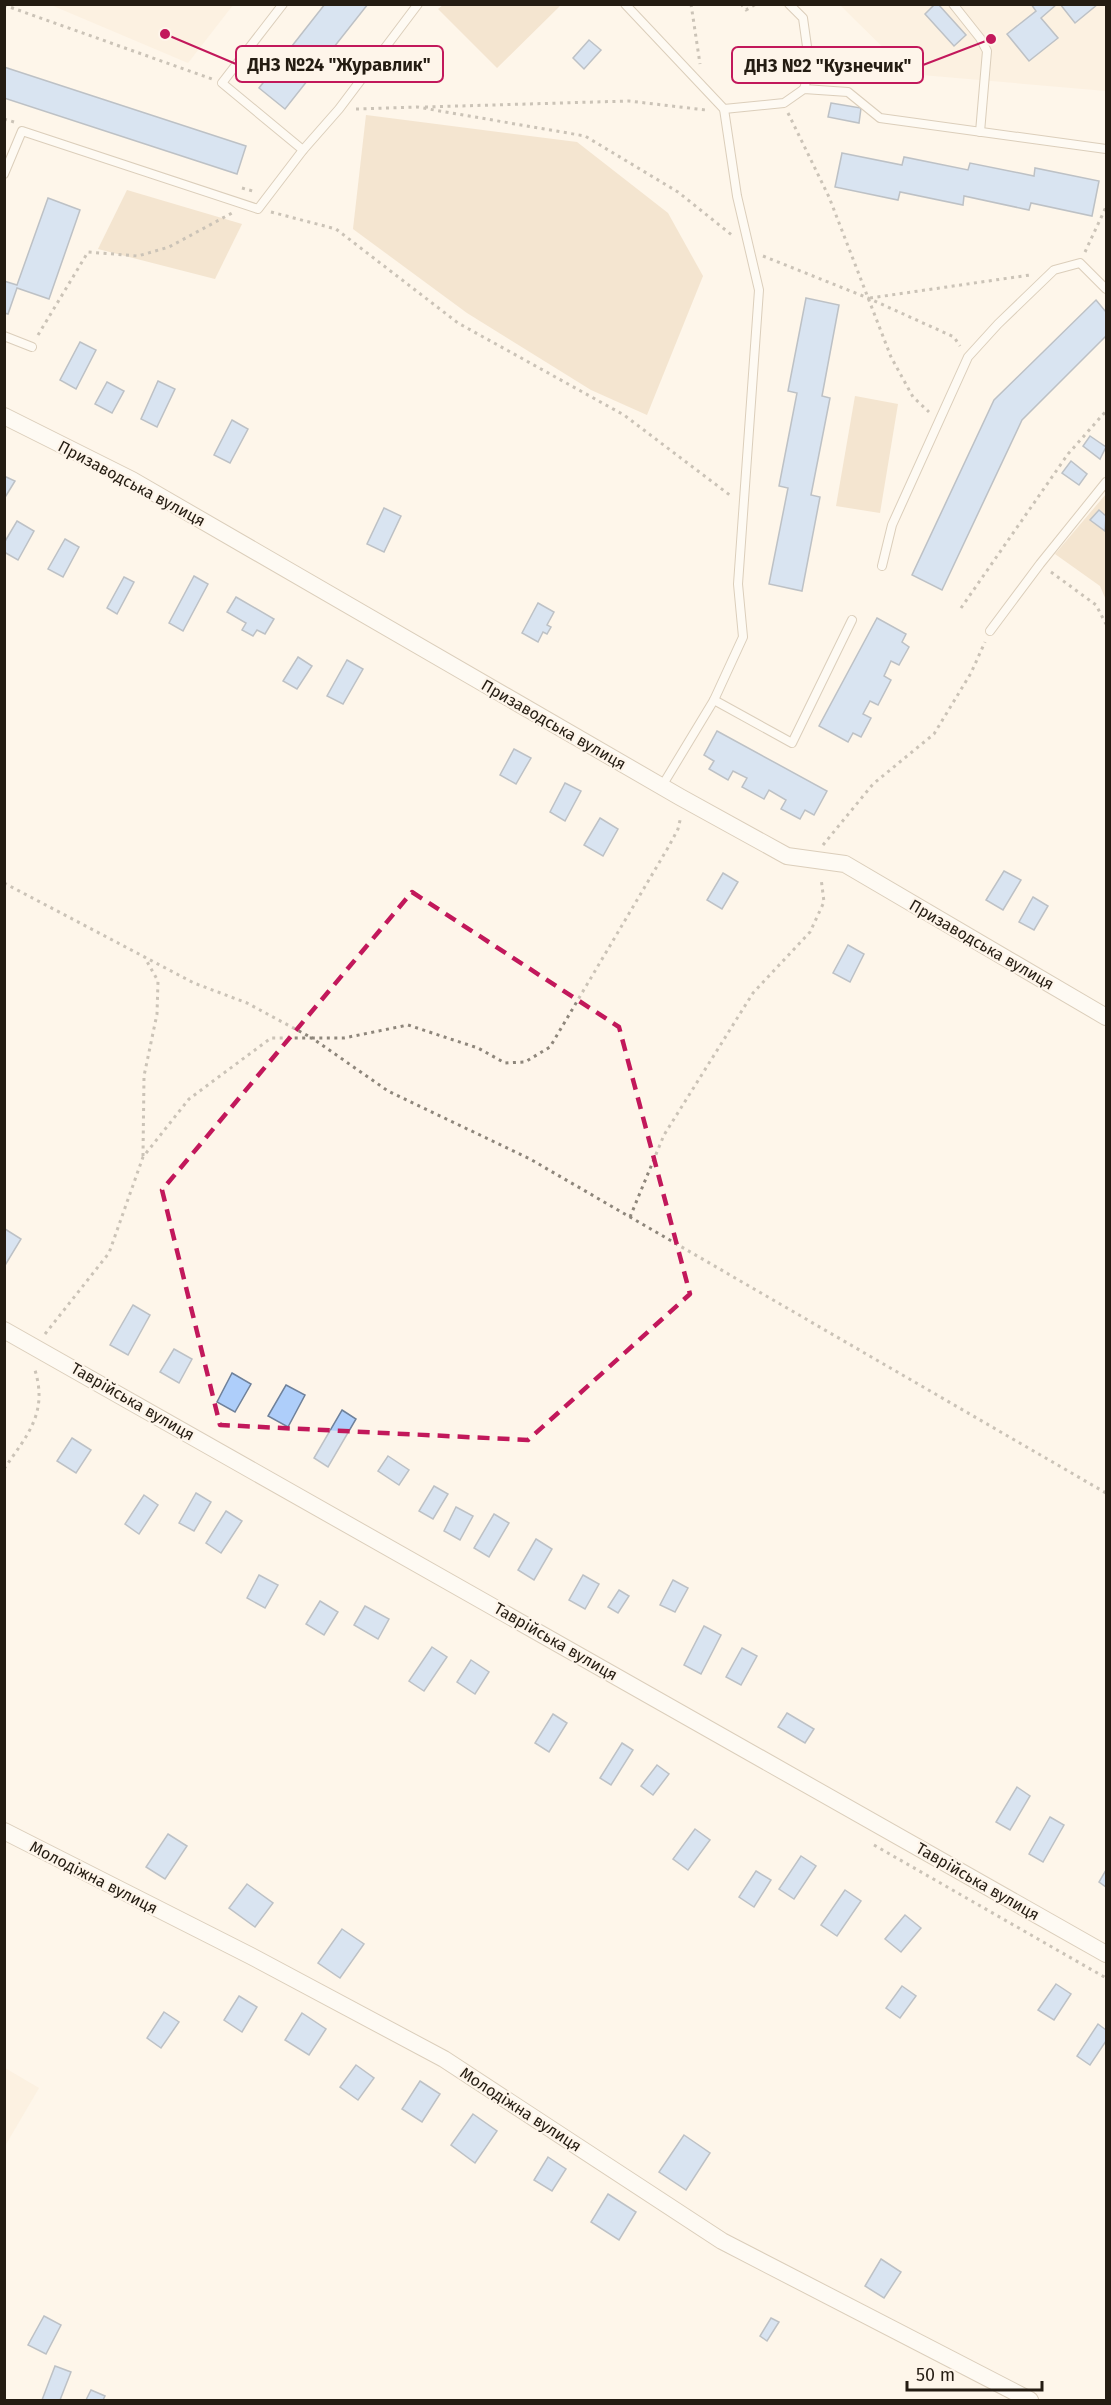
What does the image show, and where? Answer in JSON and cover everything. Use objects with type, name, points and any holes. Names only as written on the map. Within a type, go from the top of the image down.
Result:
[{"type":"street","name":"Призаводська вулиця","points":[[4,416],[132,480],[680,797],[787,856],[845,864],[1107,1017]]},
{"type":"street","name":"Таврійська вулиця","points":[[4,1330],[36,1346],[1107,1954]]},
{"type":"street","name":"Молодіжна вулиця","points":[[4,1831],[251,1956],[444,2059],[723,2241],[1030,2400]]},
{"type":"lane","points":[[283,4],[222,83],[303,150]]},
{"type":"lane","points":[[4,174],[22,131],[258,209],[303,150],[339,109],[418,4]]},
{"type":"lane","points":[[625,4],[724,109],[738,196],[759,290],[738,584],[742,637],[714,700],[662,786]]},
{"type":"lane","points":[[789,4],[803,18],[810,68],[804,89]]},
{"type":"lane","points":[[953,4],[980,38],[987,51],[980,132]]},
{"type":"lane","points":[[724,109],[784,103],[804,89],[848,92],[880,118],[1107,149]]},
{"type":"lane","points":[[882,566],[892,525],[968,357],[998,324],[1054,270],[1080,263],[1107,289]]},
{"type":"lane","points":[[4,336],[32,347]]},
{"type":"lane","points":[[990,631],[1040,564],[1107,482]]},
{"type":"lane","points":[[714,700],[792,743],[852,620]]},
{"type":"path","points":[[691,4],[700,66]]},
{"type":"path","points":[[741,4],[746,10],[756,4]]},
{"type":"path","points":[[4,5],[222,83]]},
{"type":"path","points":[[339,109],[629,101],[706,110],[724,109]]},
{"type":"path","points":[[784,103],[829,197],[891,357],[913,397],[939,422]]},
{"type":"path","points":[[417,107],[585,136],[678,192],[749,249],[868,298],[954,337],[968,357]]},
{"type":"path","points":[[32,347],[88,252],[138,256],[169,247],[247,205]]},
{"type":"path","points":[[1080,263],[1107,207]]},
{"type":"path","points":[[258,209],[336,229],[458,323],[624,415],[745,506]]},
{"type":"path","points":[[868,298],[1054,270]]},
{"type":"path","points":[[961,608],[1068,454],[1107,411]]},
{"type":"path","points":[[1040,564],[1096,605],[1107,624]]},
{"type":"path","points":[[630,1216],[664,1135],[753,993],[810,932],[824,902],[822,878],[809,859],[835,833],[873,784],[934,734],[971,674],[990,631]]},
{"type":"path","points":[[143,1157],[189,1099],[271,1038],[344,1038],[408,1026],[478,1048],[505,1063],[525,1062],[550,1047],[678,830],[682,816],[680,797]]},
{"type":"path","points":[[4,883],[194,983],[247,1003],[312,1038],[388,1091],[530,1159],[1107,1493]]},
{"type":"path","points":[[36,1346],[109,1253],[143,1157],[144,1076],[157,1014],[158,981],[144,956]]},
{"type":"path","points":[[4,1469],[34,1424],[40,1395],[32,1364]]},
{"type":"highlighted area","points":[[412,892],[619,1027],[690,1294],[528,1440],[220,1425],[162,1190]]},
{"type":"shaded area","points":[[233,4],[188,63],[51,5]]},
{"type":"shaded area","points":[[443,5],[561,5],[497,68],[438,9]]},
{"type":"shaded area","points":[[840,5],[1106,5],[1106,91],[910,74]]},
{"type":"shaded area","points":[[366,115],[577,142],[668,213],[703,276],[647,415],[591,390],[467,313],[353,229]]},
{"type":"shaded area","points":[[127,190],[242,224],[215,279],[98,249]]},
{"type":"shaded area","points":[[855,396],[898,404],[880,513],[836,506]]},
{"type":"shaded area","points":[[1106,494],[1106,600],[1100,586],[1055,554]]},
{"type":"shaded area","points":[[5,2068],[39,2088],[5,2146]]},
{"type":"building","points":[[325,4],[368,4],[285,109],[259,88]]},
{"type":"building","points":[[935,4],[938,4],[966,35],[954,46],[925,14]]},
{"type":"building","points":[[1031,4],[1057,4],[1041,18],[1058,38],[1029,61],[1007,34],[1036,11]]},
{"type":"building","points":[[1060,4],[1098,4],[1075,23]]},
{"type":"building","points":[[589,40],[601,50],[584,69],[573,58]]},
{"type":"building","points":[[4,67],[246,146],[237,174],[4,98]]},
{"type":"building","points":[[831,103],[861,108],[859,123],[828,117]]},
{"type":"building","points":[[842,153],[902,165],[904,157],[968,170],[970,163],[1034,176],[1035,168],[1099,181],[1092,216],[1031,203],[1029,210],[964,196],[963,205],[900,192],[898,200],[835,187]]},
{"type":"building","points":[[48,198],[80,210],[49,299],[17,288],[8,314],[4,313],[4,281],[17,285]]},
{"type":"building","points":[[806,298],[839,305],[822,396],[830,398],[811,495],[820,497],[802,591],[769,584],[788,488],[779,486],[797,393],[788,391]]},
{"type":"building","points":[[1096,300],[1106,312],[1106,336],[1022,420],[942,590],[912,575],[994,400]]},
{"type":"building","points":[[80,342],[96,350],[76,389],[60,380]]},
{"type":"building","points":[[158,381],[175,389],[157,427],[141,419]]},
{"type":"building","points":[[107,382],[124,391],[112,413],[95,404]]},
{"type":"building","points":[[232,420],[248,429],[230,463],[214,455]]},
{"type":"building","points":[[1090,436],[1106,447],[1100,459],[1083,446]]},
{"type":"building","points":[[1071,461],[1087,474],[1079,485],[1062,473]]},
{"type":"building","points":[[4,476],[15,481],[4,499]]},
{"type":"building","points":[[384,508],[401,516],[384,552],[367,544]]},
{"type":"building","points":[[1099,510],[1106,516],[1105,531],[1090,520]]},
{"type":"building","points":[[17,521],[34,531],[18,560],[4,552],[4,543]]},
{"type":"building","points":[[65,539],[79,547],[63,577],[48,569]]},
{"type":"building","points":[[194,576],[208,584],[183,631],[169,623]]},
{"type":"building","points":[[124,577],[134,582],[117,614],[107,608]]},
{"type":"building","points":[[236,597],[274,619],[265,634],[257,630],[253,636],[242,630],[246,623],[227,612]]},
{"type":"building","points":[[538,603],[554,612],[547,625],[551,627],[547,634],[543,632],[538,642],[522,633]]},
{"type":"building","points":[[877,618],[906,634],[902,642],[909,647],[899,665],[891,661],[884,676],[891,680],[878,705],[870,701],[863,714],[871,718],[861,737],[853,733],[848,742],[819,726]]},
{"type":"building","points":[[298,657],[312,666],[297,689],[283,681]]},
{"type":"building","points":[[347,660],[363,669],[343,704],[327,696]]},
{"type":"building","points":[[717,731],[827,791],[814,815],[805,810],[800,819],[781,809],[786,800],[769,790],[764,799],[742,787],[747,778],[733,771],[728,780],[709,769],[714,761],[704,755]]},
{"type":"building","points":[[514,749],[531,758],[516,784],[500,775]]},
{"type":"building","points":[[565,783],[581,791],[565,821],[550,812]]},
{"type":"building","points":[[600,818],[618,829],[603,856],[584,845]]},
{"type":"building","points":[[1004,871],[1021,880],[1003,910],[986,900]]},
{"type":"building","points":[[723,873],[738,882],[722,909],[707,900]]},
{"type":"building","points":[[1033,897],[1048,906],[1034,930],[1019,922]]},
{"type":"building","points":[[848,945],[864,954],[850,982],[833,973]]},
{"type":"building","points":[[4,1229],[21,1239],[4,1267]]},
{"type":"building","points":[[133,1305],[150,1315],[128,1355],[110,1345]]},
{"type":"building","points":[[174,1349],[192,1359],[179,1383],[160,1372]]},
{"type":"building","points":[[232,1373],[251,1384],[235,1412],[217,1402]]},
{"type":"building","points":[[286,1385],[305,1395],[288,1427],[268,1416]]},
{"type":"building","points":[[342,1410],[356,1419],[328,1467],[314,1458]]},
{"type":"building","points":[[72,1438],[91,1450],[76,1473],[57,1461]]},
{"type":"building","points":[[388,1456],[409,1470],[399,1485],[378,1471]]},
{"type":"building","points":[[434,1486],[448,1494],[433,1519],[419,1511]]},
{"type":"building","points":[[196,1493],[211,1502],[194,1531],[179,1523]]},
{"type":"building","points":[[144,1495],[158,1505],[139,1534],[125,1524]]},
{"type":"building","points":[[456,1507],[473,1516],[460,1540],[444,1531]]},
{"type":"building","points":[[226,1511],[242,1521],[221,1553],[206,1543]]},
{"type":"building","points":[[494,1514],[509,1523],[489,1557],[474,1548]]},
{"type":"building","points":[[536,1539],[552,1549],[534,1580],[518,1570]]},
{"type":"building","points":[[259,1575],[278,1585],[265,1608],[247,1598]]},
{"type":"building","points":[[583,1575],[599,1584],[585,1609],[569,1600]]},
{"type":"building","points":[[673,1580],[688,1588],[675,1612],[660,1605]]},
{"type":"building","points":[[619,1590],[629,1596],[618,1613],[608,1607]]},
{"type":"building","points":[[320,1601],[338,1612],[324,1635],[306,1624]]},
{"type":"building","points":[[365,1606],[389,1619],[378,1639],[354,1625]]},
{"type":"building","points":[[704,1626],[721,1635],[701,1674],[684,1665]]},
{"type":"building","points":[[432,1647],[447,1657],[424,1691],[409,1681]]},
{"type":"building","points":[[742,1648],[757,1656],[741,1685],[726,1677]]},
{"type":"building","points":[[471,1660],[489,1672],[475,1694],[457,1682]]},
{"type":"building","points":[[787,1713],[814,1729],[805,1743],[778,1727]]},
{"type":"building","points":[[553,1714],[567,1723],[549,1752],[535,1743]]},
{"type":"building","points":[[622,1743],[633,1750],[611,1785],[600,1778]]},
{"type":"building","points":[[657,1765],[669,1774],[653,1795],[641,1786]]},
{"type":"building","points":[[1017,1787],[1030,1796],[1010,1830],[996,1822]]},
{"type":"building","points":[[1050,1817],[1064,1825],[1043,1862],[1029,1854]]},
{"type":"building","points":[[695,1829],[710,1840],[688,1870],[673,1859]]},
{"type":"building","points":[[168,1834],[187,1846],[165,1879],[146,1867]]},
{"type":"building","points":[[801,1856],[816,1866],[794,1899],[779,1889]]},
{"type":"building","points":[[1106,1870],[1106,1887],[1099,1882]]},
{"type":"building","points":[[756,1871],[771,1880],[754,1907],[739,1897]]},
{"type":"building","points":[[247,1884],[273,1903],[255,1927],[229,1908]]},
{"type":"building","points":[[845,1890],[861,1901],[837,1936],[821,1925]]},
{"type":"building","points":[[905,1915],[921,1928],[901,1952],[885,1939]]},
{"type":"building","points":[[342,1929],[364,1944],[340,1978],[318,1963]]},
{"type":"building","points":[[1056,1984],[1071,1994],[1054,2020],[1038,2010]]},
{"type":"building","points":[[902,1986],[916,1996],[900,2018],[886,2008]]},
{"type":"building","points":[[239,1996],[257,2007],[242,2032],[224,2020]]},
{"type":"building","points":[[164,2012],[179,2022],[161,2048],[147,2038]]},
{"type":"building","points":[[302,2013],[326,2029],[309,2055],[285,2040]]},
{"type":"building","points":[[1098,2024],[1106,2030],[1106,2041],[1090,2065],[1077,2056]]},
{"type":"building","points":[[356,2065],[374,2078],[358,2100],[340,2087]]},
{"type":"building","points":[[420,2081],[440,2094],[422,2122],[402,2109]]},
{"type":"building","points":[[473,2114],[497,2131],[475,2163],[451,2145]]},
{"type":"building","points":[[684,2135],[710,2153],[686,2190],[659,2172]]},
{"type":"building","points":[[548,2157],[566,2169],[552,2191],[534,2180]]},
{"type":"building","points":[[608,2194],[636,2212],[619,2240],[591,2222]]},
{"type":"building","points":[[881,2259],[901,2272],[884,2298],[865,2286]]},
{"type":"building","points":[[44,2316],[61,2325],[46,2354],[28,2345]]},
{"type":"building","points":[[771,2318],[779,2322],[767,2341],[760,2336]]},
{"type":"building","points":[[55,2366],[71,2372],[60,2400],[42,2400]]},
{"type":"building","points":[[91,2390],[105,2396],[103,2400],[86,2400]]},
{"type":"place","name":"ДНЗ №24 \"Журавлик\"","points":[[165,34]]},
{"type":"place","name":"ДНЗ №2 \"Кузнечик\"","points":[[991,39]]}]
